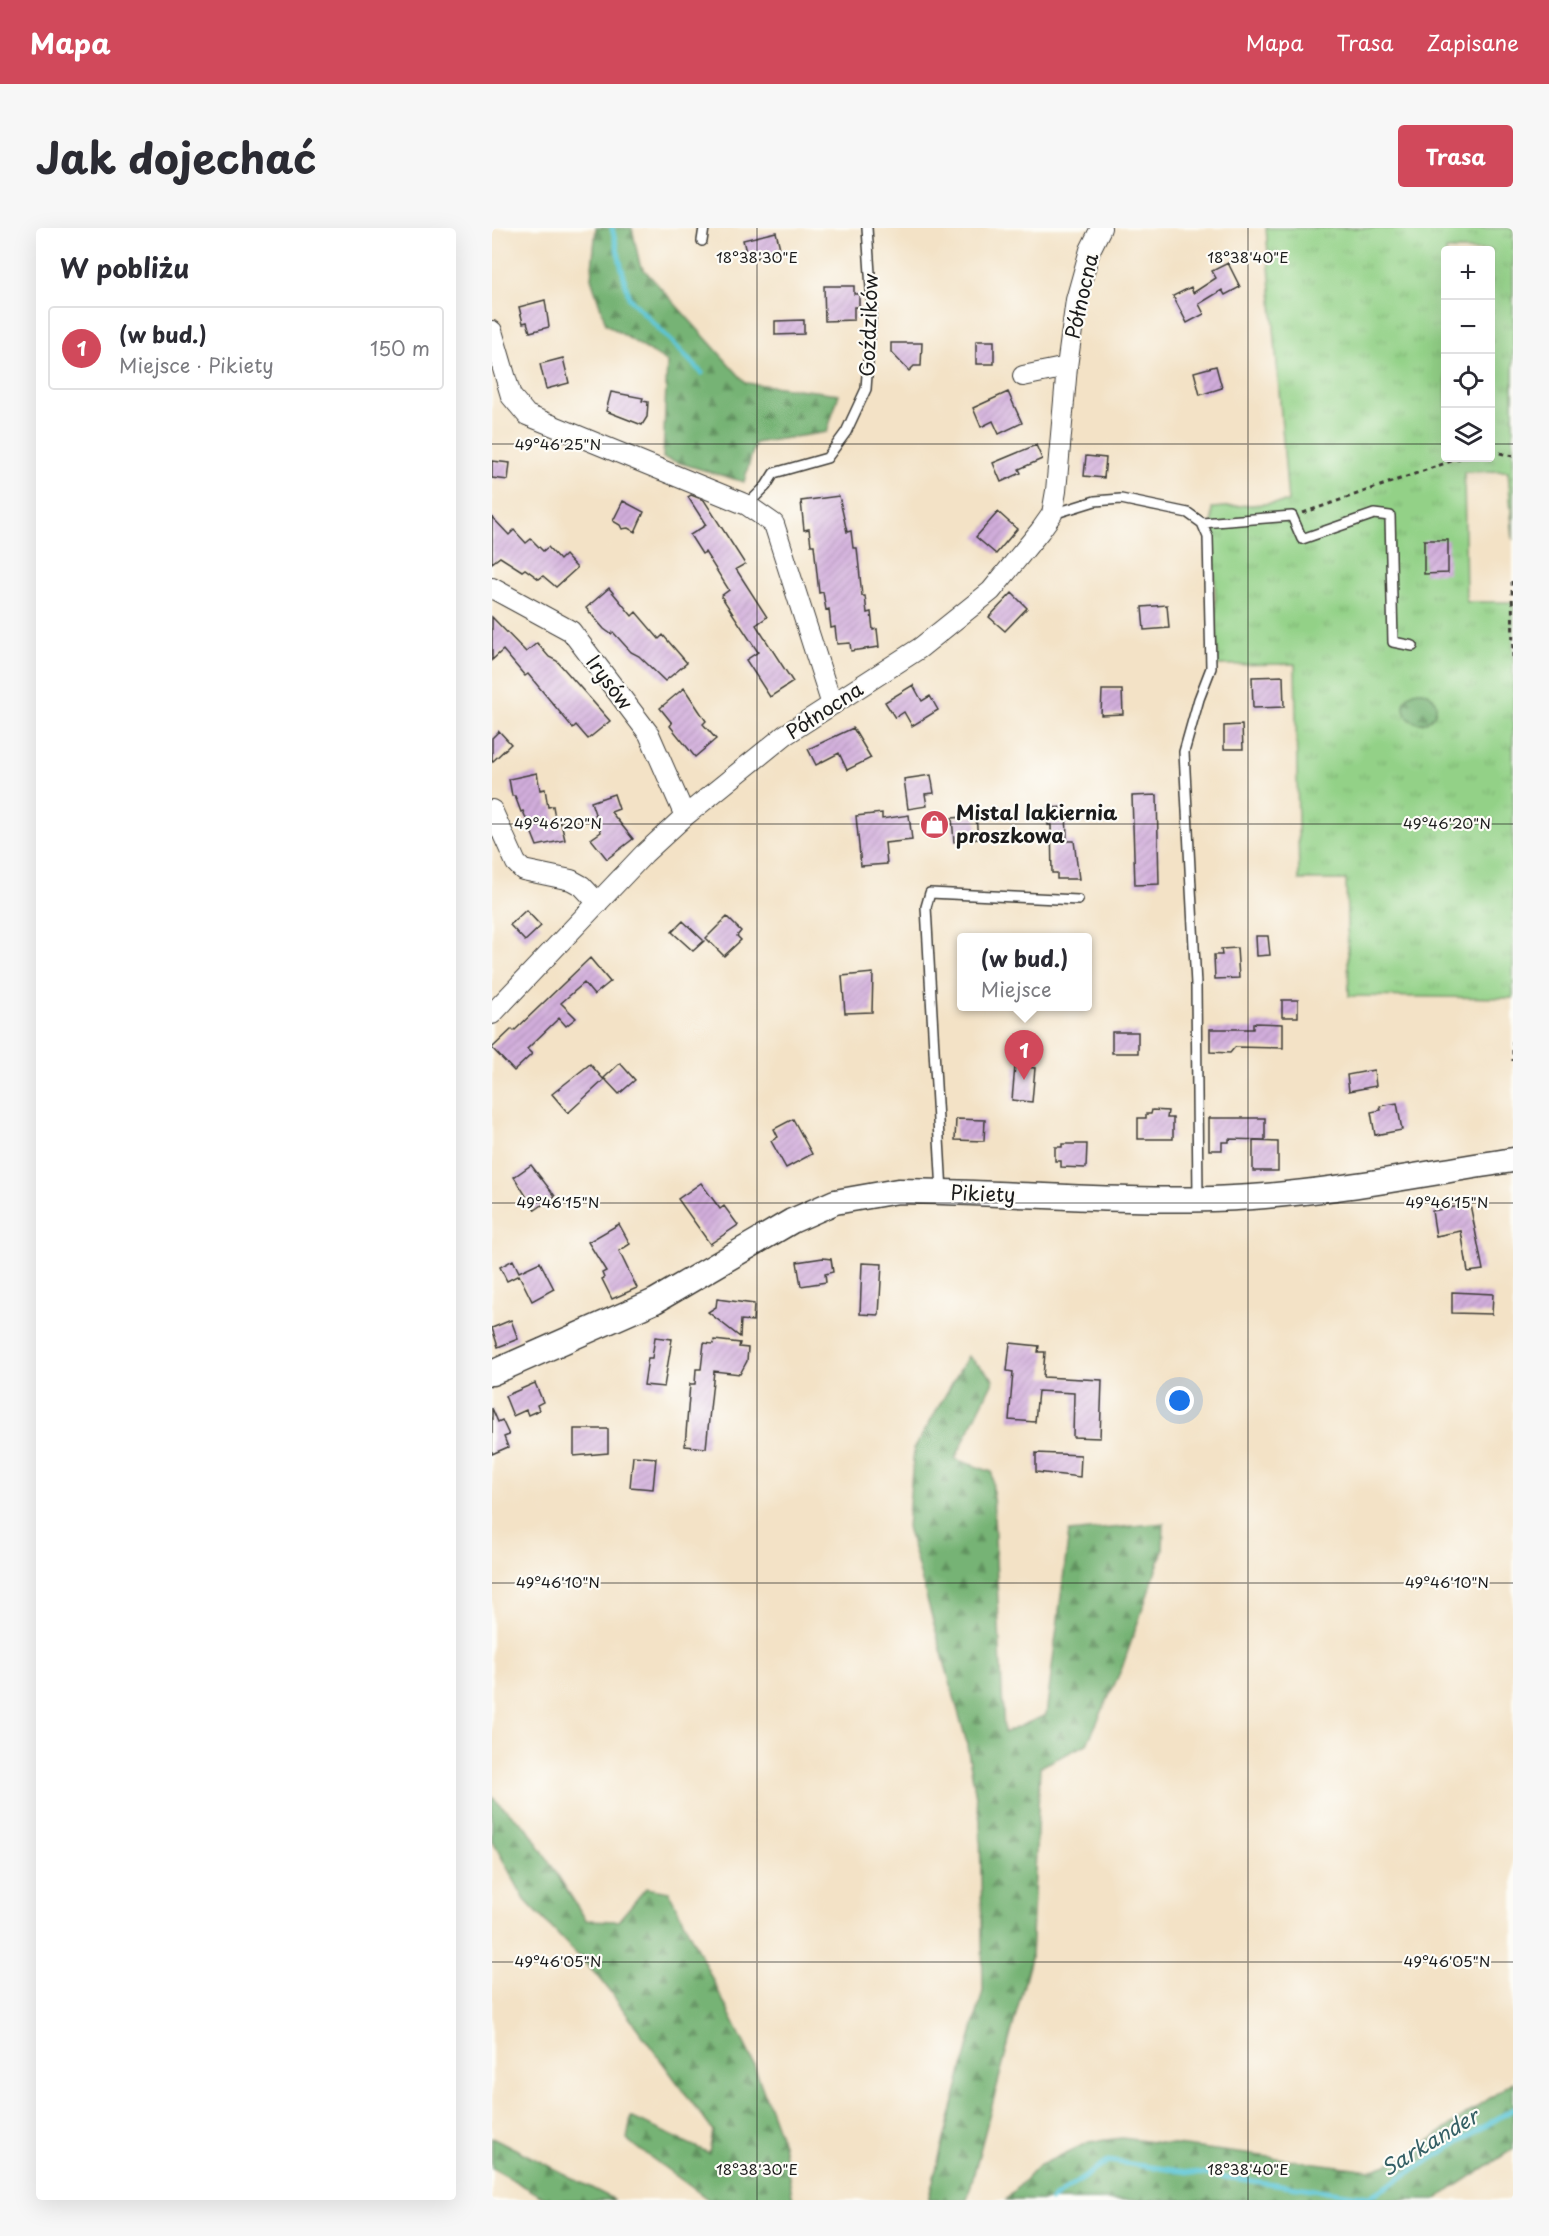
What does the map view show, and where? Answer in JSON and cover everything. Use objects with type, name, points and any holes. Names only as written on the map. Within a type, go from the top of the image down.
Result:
[{"type":"street","name":"Północna","points":[[492,1014],[685,816],[785,735],[920,648],[991,591],[1052,514],[1061,456],[1066,367],[1076,300],[1097,231]]},
{"type":"street","points":[[492,331],[511,396],[527,415],[747,505],[774,524],[832,705]]},
{"type":"street","name":"Północna","points":[[1023,376],[1066,367]]},
{"type":"street","name":"Irysów","points":[[492,588],[571,631],[649,734],[685,816]]},
{"type":"street","points":[[492,810],[516,863],[523,870],[570,880],[582,886],[598,903]]},
{"type":"street","name":"Pikiety","points":[[492,1373],[655,1301],[792,1221],[835,1202],[898,1191],[1198,1199],[1298,1193],[1513,1160]]},
{"type":"lane","points":[[702,241],[704,228]]},
{"type":"lane","name":"Goździków","points":[[747,505],[766,486],[774,473],[827,458],[846,432],[866,389],[872,304],[867,228]]},
{"type":"lane","points":[[1052,514],[1095,501],[1121,499],[1188,513],[1202,524],[1208,537],[1211,668],[1199,699],[1184,752],[1196,985],[1198,1199]]},
{"type":"lane","points":[[1202,524],[1292,516],[1302,539],[1374,514],[1390,516],[1393,642],[1413,646]]},
{"type":"lane","points":[[942,1192],[926,907],[930,893],[1078,900]]},
{"type":"path","points":[[1495,452],[1513,456]]},
{"type":"path","points":[[1292,516],[1448,462]]},
{"type":"path","points":[[1512,581],[1513,662]]},
{"type":"path","points":[[1513,1041],[1513,1061]]},
{"type":"green space","points":[[596,228],[632,228],[640,265],[746,383],[839,394],[827,432],[755,443],[744,482],[663,458],[667,362],[606,324],[591,278]]},
{"type":"green space","points":[[1266,228],[1513,228],[1513,540],[1508,471],[1464,472],[1466,602],[1513,602],[1513,998],[1349,996],[1346,880],[1299,880],[1295,664],[1218,665],[1212,508],[1288,502]]},
{"type":"green space","points":[[1420,691],[1431,696],[1436,707],[1431,718],[1420,723],[1409,718],[1404,707],[1409,696]]},
{"type":"green space","points":[[968,1356],[994,1379],[955,1459],[992,1472],[1004,1733],[1046,1715],[1069,1532],[1164,1523],[1163,1550],[1122,1668],[1087,1744],[1040,1767],[1031,1958],[967,2200],[928,2200],[983,1991],[980,1820],[966,1740],[907,1527],[914,1449]]},
{"type":"green space","points":[[492,1797],[529,1830],[586,1920],[618,1921],[646,1888],[669,1892],[751,2057],[783,2144],[793,2200],[709,2200],[627,2140],[631,2117],[709,2153],[713,2131],[603,1982],[525,1900],[492,1840]]},
{"type":"green space","points":[[1513,2082],[1513,2149],[1435,2200],[1006,2200],[1038,2166],[1089,2142],[1122,2138],[1370,2170],[1404,2158]]},
{"type":"green space","points":[[492,2137],[615,2200],[548,2200],[492,2168]]},
{"type":"building","points":[[776,232],[781,252],[748,260],[743,240]]},
{"type":"building","points":[[1228,263],[1240,287],[1225,295],[1222,290],[1199,304],[1204,314],[1187,323],[1173,296],[1191,287],[1193,293],[1216,278],[1212,271]]},
{"type":"building","points":[[824,286],[854,286],[854,294],[859,294],[859,307],[854,307],[854,320],[825,321]]},
{"type":"building","points":[[545,300],[549,327],[530,332],[527,322],[523,323],[519,307]]},
{"type":"building","points":[[804,320],[804,334],[775,335],[775,321]]},
{"type":"building","points":[[976,341],[994,341],[994,364],[976,364]]},
{"type":"building","points":[[891,343],[922,343],[921,366],[914,366],[909,371],[891,352]]},
{"type":"building","points":[[563,358],[569,383],[546,389],[540,364]]},
{"type":"building","points":[[1216,366],[1222,388],[1200,395],[1194,372]]},
{"type":"building","points":[[611,392],[643,398],[642,401],[648,402],[647,417],[642,425],[606,411]]},
{"type":"building","points":[[1008,392],[1022,423],[999,434],[993,421],[981,427],[973,408]]},
{"type":"building","points":[[1036,445],[1042,459],[1019,469],[1021,473],[1001,482],[993,463]]},
{"type":"building","points":[[1086,456],[1106,458],[1104,478],[1084,476]]},
{"type":"building","points":[[492,461],[510,463],[508,480],[492,478]]},
{"type":"building","points":[[691,495],[704,500],[745,564],[736,569],[767,617],[756,625],[793,682],[770,697],[746,660],[758,652],[721,596],[729,590],[705,552],[702,554],[690,535],[706,525],[688,497]]},
{"type":"building","points":[[839,496],[847,532],[851,531],[853,548],[857,548],[862,596],[865,596],[867,613],[871,612],[873,630],[877,629],[879,647],[851,651],[850,643],[837,644],[835,627],[831,628],[829,609],[826,610],[823,592],[819,593],[814,545],[811,545],[809,529],[804,530],[801,501]]},
{"type":"building","points":[[623,501],[644,512],[635,532],[628,528],[622,529],[613,521]]},
{"type":"building","points":[[998,512],[1017,529],[996,554],[976,537]]},
{"type":"building","points":[[492,517],[509,535],[514,530],[526,543],[531,539],[543,551],[548,547],[560,560],[565,555],[577,568],[556,587],[543,576],[539,579],[525,569],[522,571],[500,557],[492,563]]},
{"type":"building","points":[[1424,540],[1448,540],[1448,573],[1424,574]]},
{"type":"building","points":[[609,588],[632,616],[636,612],[659,639],[663,635],[687,663],[665,681],[639,656],[631,652],[613,632],[611,634],[604,629],[586,608]]},
{"type":"building","points":[[1012,593],[1027,608],[1005,631],[989,617]]},
{"type":"building","points":[[1167,605],[1169,628],[1144,630],[1142,607]]},
{"type":"building","points":[[492,617],[526,652],[537,643],[549,657],[557,661],[610,721],[588,739],[576,725],[573,728],[528,674],[525,676],[503,650],[492,660]]},
{"type":"building","points":[[1283,676],[1284,707],[1253,708],[1252,677]]},
{"type":"building","points":[[913,685],[922,701],[930,696],[938,710],[912,726],[904,712],[895,718],[885,702]]},
{"type":"building","points":[[684,688],[706,721],[703,724],[716,739],[695,757],[670,726],[672,723],[660,708]]},
{"type":"building","points":[[1102,690],[1122,690],[1123,714],[1101,715]]},
{"type":"building","points":[[1242,725],[1243,749],[1224,749],[1224,726]]},
{"type":"building","points":[[853,728],[871,758],[847,770],[839,753],[816,765],[808,749]]},
{"type":"building","points":[[499,731],[511,744],[492,762],[492,738]]},
{"type":"building","points":[[537,773],[540,790],[545,789],[548,807],[553,806],[556,824],[561,823],[565,840],[537,846],[523,811],[521,812],[515,796],[512,796],[509,779]]},
{"type":"building","points":[[931,775],[934,793],[925,794],[927,806],[908,809],[904,779]]},
{"type":"building","points":[[614,794],[619,809],[611,812],[633,839],[607,859],[591,839],[601,832],[591,802]]},
{"type":"building","points":[[1157,795],[1159,884],[1135,885],[1132,796]]},
{"type":"building","points":[[1066,807],[1067,841],[1074,841],[1079,879],[1057,879],[1057,873],[1052,873],[1051,825],[1048,825],[1047,808]]},
{"type":"building","points":[[882,813],[882,819],[909,815],[912,840],[885,843],[887,864],[861,866],[856,816]]},
{"type":"building","points":[[976,816],[978,839],[954,842],[952,818]]},
{"type":"building","points":[[526,910],[541,926],[525,941],[510,925]]},
{"type":"building","points":[[727,917],[741,931],[737,936],[741,940],[724,956],[706,938]]},
{"type":"building","points":[[683,921],[704,941],[693,951],[672,932]]},
{"type":"building","points":[[1256,936],[1268,936],[1270,955],[1257,956]]},
{"type":"building","points":[[1237,948],[1239,978],[1215,979],[1214,955],[1222,955],[1221,949]]},
{"type":"building","points":[[590,958],[610,982],[594,995],[584,983],[561,1003],[576,1018],[566,1026],[559,1018],[527,1049],[532,1054],[514,1071],[492,1048],[512,1029],[514,1031]]},
{"type":"building","points":[[873,973],[872,1012],[845,1013],[842,976]]},
{"type":"building","points":[[1282,1000],[1298,1000],[1298,1017],[1282,1017]]},
{"type":"building","points":[[1253,1023],[1283,1024],[1283,1048],[1235,1047],[1230,1053],[1210,1052],[1210,1029],[1253,1029]]},
{"type":"building","points":[[1112,1032],[1138,1032],[1138,1053],[1112,1053]]},
{"type":"building","points":[[620,1063],[635,1080],[619,1094],[604,1078]]},
{"type":"building","points":[[590,1064],[604,1080],[568,1113],[552,1094]]},
{"type":"building","points":[[1015,1066],[1035,1068],[1032,1102],[1012,1100]]},
{"type":"building","points":[[1374,1070],[1376,1086],[1349,1091],[1347,1075]]},
{"type":"building","points":[[1397,1103],[1402,1130],[1375,1135],[1371,1112],[1381,1110],[1380,1106]]},
{"type":"building","points":[[1152,1110],[1168,1111],[1167,1118],[1173,1118],[1173,1139],[1138,1139],[1138,1118],[1146,1118],[1146,1114],[1151,1114]]},
{"type":"building","points":[[1209,1118],[1265,1118],[1265,1140],[1229,1139],[1229,1142],[1222,1142],[1222,1150],[1209,1150]]},
{"type":"building","points":[[793,1119],[812,1154],[786,1168],[771,1141],[778,1137],[774,1129]]},
{"type":"building","points":[[956,1119],[985,1120],[984,1141],[955,1140]]},
{"type":"building","points":[[1253,1141],[1278,1142],[1278,1171],[1253,1171]]},
{"type":"building","points":[[1062,1144],[1087,1144],[1086,1168],[1061,1167],[1061,1161],[1055,1161],[1055,1147],[1062,1147]]},
{"type":"building","points":[[531,1165],[555,1196],[535,1210],[514,1177]]},
{"type":"building","points":[[701,1183],[720,1209],[724,1206],[738,1225],[710,1244],[678,1199]]},
{"type":"building","points":[[1470,1204],[1483,1270],[1468,1272],[1461,1231],[1436,1236],[1432,1211]]},
{"type":"building","points":[[619,1224],[630,1244],[619,1251],[637,1288],[612,1299],[602,1279],[604,1278],[602,1273],[606,1271],[588,1242]]},
{"type":"building","points":[[831,1259],[833,1272],[825,1274],[826,1282],[801,1286],[797,1262]]},
{"type":"building","points":[[513,1260],[519,1272],[540,1262],[554,1289],[532,1301],[519,1275],[507,1281],[500,1267]]},
{"type":"building","points":[[862,1263],[882,1264],[879,1315],[860,1314]]},
{"type":"building","points":[[1452,1292],[1493,1294],[1492,1314],[1452,1313]]},
{"type":"building","points":[[717,1299],[754,1304],[753,1321],[741,1320],[740,1337],[708,1312],[716,1307]]},
{"type":"building","points":[[511,1320],[518,1339],[498,1347],[492,1328]]},
{"type":"building","points":[[655,1337],[672,1339],[664,1387],[644,1385],[648,1358],[652,1358]]},
{"type":"building","points":[[714,1340],[740,1343],[739,1347],[748,1348],[747,1361],[740,1374],[714,1371],[706,1448],[685,1446],[690,1384],[695,1384],[696,1369],[701,1369],[704,1343],[713,1344]]},
{"type":"building","points":[[1010,1343],[1039,1346],[1038,1352],[1045,1352],[1043,1377],[1102,1380],[1100,1438],[1073,1437],[1074,1393],[1038,1391],[1035,1422],[1009,1420],[1013,1372],[1007,1371]]},
{"type":"building","points":[[535,1383],[543,1402],[537,1405],[539,1410],[528,1415],[526,1410],[513,1416],[505,1396]]},
{"type":"building","points":[[492,1408],[498,1422],[502,1420],[509,1435],[504,1437],[508,1447],[492,1454]]},
{"type":"building","points":[[574,1429],[608,1429],[608,1453],[574,1456]]},
{"type":"building","points":[[1036,1453],[1081,1455],[1080,1477],[1036,1472]]},
{"type":"building","points":[[633,1456],[656,1458],[653,1489],[630,1487]]},
{"type":"waterway","points":[[612,228],[629,298],[702,373]]},
{"type":"waterway","name":"Sarkander","points":[[1051,2200],[1108,2161],[1369,2197],[1513,2109]]},
{"type":"place","name":"Mistal lakiernia proszkowa","points":[[935,824]]},
{"type":"place","name":"(w bud.)","points":[[1024,1080]]}]
